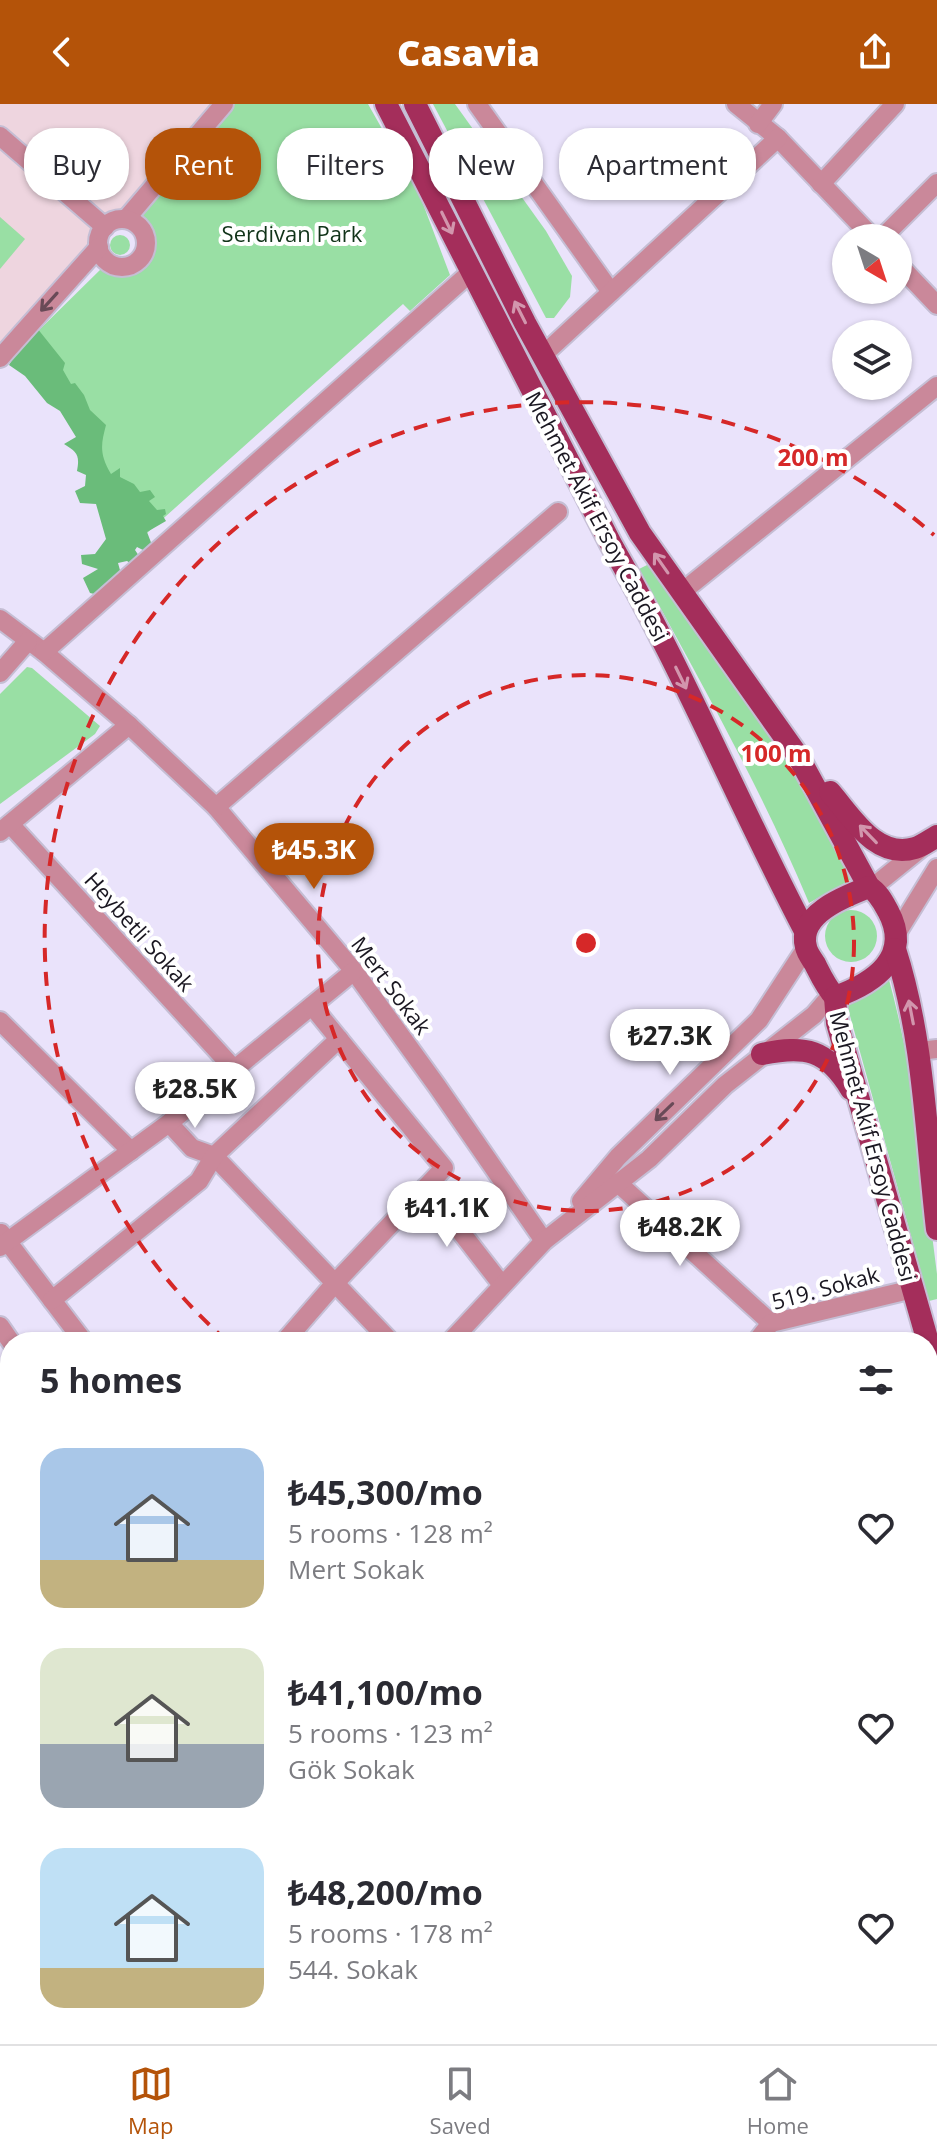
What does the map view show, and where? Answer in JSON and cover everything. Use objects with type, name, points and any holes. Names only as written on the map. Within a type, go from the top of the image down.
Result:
[{"type":"main road","name":"Mehmet Akif Ersoy Caddesi","points":[[386,104],[611,544],[648,610],[806,939]]},
{"type":"main road","name":"Mehmet Akif Ersoy Caddesi","points":[[415,104],[543,355],[640,533],[798,756],[871,887]]},
{"type":"main road","points":[[798,756],[880,846],[898,850],[915,848],[937,836]]},
{"type":"main road","points":[[871,887],[888,911],[896,941],[890,962],[880,973],[853,991],[833,995],[806,939],[820,913],[834,902],[871,887]]},
{"type":"main road","name":"Mehmet Akif Ersoy Caddesi","points":[[896,941],[928,1050],[937,1229]]},
{"type":"main road","name":"Mehmet Akif Ersoy Caddesi","points":[[833,995],[837,1023],[925,1332]]},
{"type":"main road","points":[[762,1054],[792,1048],[808,1050],[824,1057],[839,1069],[860,1102]]},
{"type":"street","points":[[126,219],[224,104]]},
{"type":"street","points":[[477,104],[611,292]]},
{"type":"street","points":[[736,104],[778,138],[860,224]]},
{"type":"street","points":[[758,124],[773,104]]},
{"type":"street","points":[[821,184],[895,104]]},
{"type":"street","points":[[0,136],[105,227]]},
{"type":"street","points":[[543,355],[778,138]]},
{"type":"street","points":[[896,224],[937,183]]},
{"type":"street","points":[[0,358],[99,247],[105,227],[118,219],[126,219],[134,222],[144,233],[142,256],[129,265],[113,265],[99,247]]},
{"type":"street","points":[[44,652],[471,272]]},
{"type":"street","points":[[912,279],[937,305]]},
{"type":"street","points":[[682,592],[937,386]]},
{"type":"street","points":[[216,807],[558,512]]},
{"type":"street","name":"Mert Sokak","points":[[0,619],[44,652],[129,725],[216,807],[354,971],[544,1241]]},
{"type":"street","points":[[0,673],[28,641]]},
{"type":"street","points":[[5,828],[129,725]]},
{"type":"street","name":"Heybetli Sokak","points":[[5,828],[235,1070]]},
{"type":"street","points":[[871,887],[937,836]]},
{"type":"street","points":[[896,941],[937,868]]},
{"type":"street","points":[[459,1332],[561,1225],[618,1157],[759,1020],[806,939]]},
{"type":"street","points":[[76,1332],[3,1240],[169,1123],[354,971]]},
{"type":"street","points":[[561,1225],[649,1159],[725,1085],[814,1015],[833,995]]},
{"type":"street","points":[[293,1332],[444,1168],[312,1006]]},
{"type":"street","points":[[0,1021],[131,1151]]},
{"type":"street","points":[[52,1300],[199,1181],[214,1156],[339,1039]]},
{"type":"street","points":[[169,1123],[192,1148],[214,1156],[382,1332]]},
{"type":"street","points":[[618,1183],[771,1323]]},
{"type":"street","points":[[426,1187],[502,1285]]},
{"type":"street","name":"519. Sokak","points":[[764,1332],[771,1323],[913,1289]]},
{"type":"shaded area","points":[[0,104],[214,104],[193,128],[145,128],[145,184],[0,353]]},
{"type":"green space","name":"Serdivan Park","points":[[234,104],[368,104],[382,128],[277,128],[277,200],[413,200],[413,184],[450,275],[410,311],[403,304],[118,559],[92,431],[36,333],[101,269],[115,274],[128,273],[138,269],[145,261],[150,251],[150,239],[138,215],[151,200],[261,200],[261,128],[213,128]]},
{"type":"green space","points":[[433,104],[455,104],[472,128],[446,128]]},
{"type":"green space","points":[[484,200],[524,200],[572,276],[570,297],[554,318],[546,318]]},
{"type":"green space","points":[[0,217],[25,239],[0,269]]},
{"type":"green space","points":[[120,235],[127,238],[130,245],[127,252],[120,255],[113,252],[110,245],[113,238]]},
{"type":"green space","points":[[37,328],[65,363],[63,370],[71,384],[75,383],[90,410],[106,425],[102,449],[111,474],[120,468],[120,477],[134,484],[140,492],[150,490],[155,497],[149,501],[157,510],[165,509],[163,516],[166,521],[147,532],[152,545],[143,550],[137,547],[135,550],[139,556],[130,563],[118,563],[123,581],[103,596],[90,593],[83,578],[98,569],[82,564],[81,555],[95,554],[106,539],[96,504],[80,503],[75,491],[85,486],[86,475],[77,471],[76,454],[64,444],[76,437],[60,411],[47,403],[25,376],[9,365],[18,349]]},
{"type":"green space","points":[[651,563],[760,709],[854,878],[809,903],[750,776],[639,569]]},
{"type":"green space","points":[[27,667],[100,726],[95,734],[0,804],[0,694]]},
{"type":"green space","points":[[851,910],[869,918],[877,936],[869,954],[851,962],[833,954],[825,936],[833,918]]},
{"type":"green space","points":[[888,976],[912,1087],[928,1199],[937,1274],[937,1299],[929,1301],[847,1005]]}]
